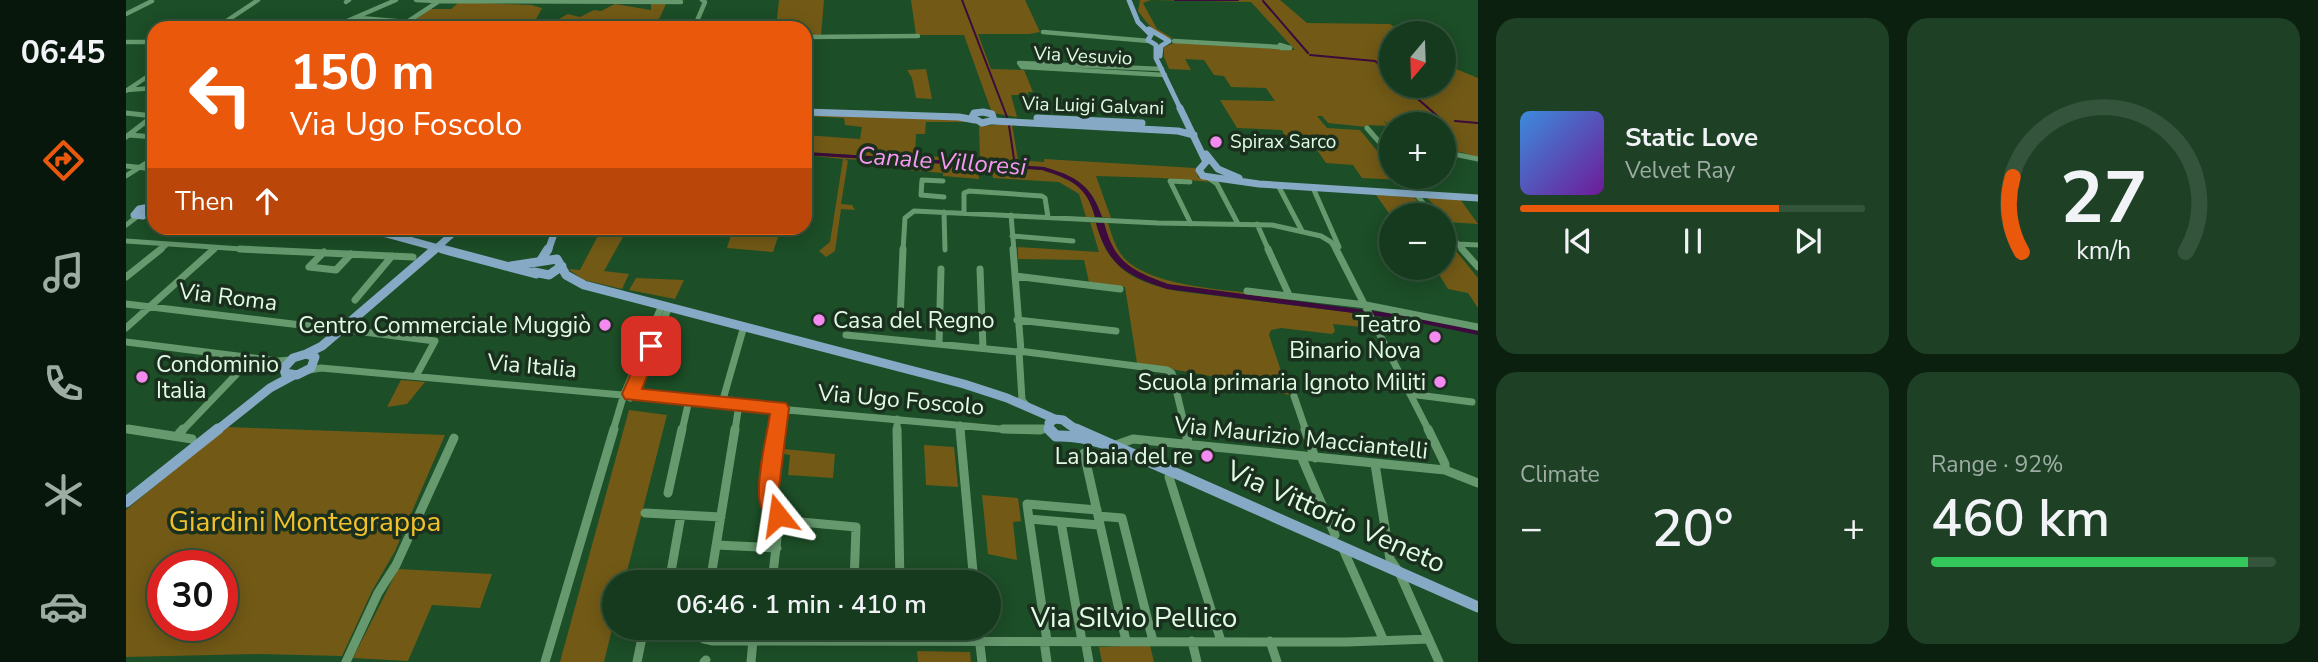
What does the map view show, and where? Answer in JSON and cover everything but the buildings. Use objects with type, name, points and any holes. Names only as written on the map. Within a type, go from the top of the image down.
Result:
[{"type":"main road","points":[[1129,0],[1138,22],[1151,40],[1163,72],[1220,176]]},
{"type":"main road","points":[[1136,1],[1136,11],[1142,22],[1168,42]]},
{"type":"main road","points":[[1151,40],[1159,36]]},
{"type":"main road","points":[[1151,40],[1168,42]]},
{"type":"main road","points":[[1168,42],[1160,47],[1161,58],[1206,162],[1199,172],[1210,179],[1220,176],[1316,188],[1478,197]]},
{"type":"main road","name":"Via Luigi Galvani","points":[[812,112],[974,117],[1193,129]]},
{"type":"main road","name":"Via Luigi Galvani","points":[[1179,128],[1193,129]]},
{"type":"main road","points":[[1204,167],[1220,176],[1266,183],[1416,194]]},
{"type":"main road","points":[[391,235],[989,392],[1027,406],[1051,426]]},
{"type":"main road","points":[[313,363],[322,346],[416,259],[449,235]]},
{"type":"main road","points":[[541,275],[534,268],[550,250],[552,235]]},
{"type":"main road","points":[[550,250],[568,277],[584,285]]},
{"type":"main road","points":[[511,266],[539,262],[559,263]]},
{"type":"main road","points":[[541,275],[556,273],[559,263]]},
{"type":"main road","name":"Via Italia","points":[[286,367],[313,363]]},
{"type":"main road","name":"Via Italia","points":[[286,367],[313,363]]},
{"type":"main road","points":[[126,502],[270,388],[286,367]]},
{"type":"main road","points":[[989,392],[1042,417],[1051,426],[1064,438],[1071,432],[1067,422],[1051,426]]},
{"type":"main road","name":"Via Vittorio Veneto","points":[[1071,432],[1116,445],[1171,475]]},
{"type":"main road","name":"Via Vittorio Veneto","points":[[1071,432],[1095,440],[1478,607]]},
{"type":"street","points":[[126,14],[150,0],[157,0]]},
{"type":"street","points":[[226,21],[258,0]]},
{"type":"street","points":[[349,21],[396,0]]},
{"type":"street","points":[[418,0],[681,2]]},
{"type":"street","points":[[697,21],[705,2],[702,0]]},
{"type":"street","points":[[406,21],[435,2]]},
{"type":"street","points":[[406,21],[411,15]]},
{"type":"street","points":[[356,18],[393,21]]},
{"type":"street","points":[[1043,32],[1151,40]]},
{"type":"street","points":[[812,37],[918,36]]},
{"type":"street","points":[[126,42],[147,42]]},
{"type":"street","points":[[1168,42],[1279,47]]},
{"type":"street","name":"Via Vesuvio","points":[[1079,67],[1022,67],[1019,63],[1163,72]]},
{"type":"street","points":[[126,90],[147,76]]},
{"type":"street","points":[[126,90],[147,88]]},
{"type":"street","points":[[126,113],[147,113]]},
{"type":"street","points":[[127,136],[147,122]]},
{"type":"street","points":[[1367,128],[1379,142]]},
{"type":"street","points":[[127,136],[147,137]]},
{"type":"street","points":[[1456,153],[1478,159]]},
{"type":"street","points":[[126,176],[147,162]]},
{"type":"street","points":[[126,166],[147,168]]},
{"type":"street","points":[[1220,176],[1238,224]]},
{"type":"street","points":[[943,181],[922,180],[921,195],[944,197]]},
{"type":"street","points":[[1190,182],[1170,181],[1191,224]]},
{"type":"street","points":[[1279,187],[1302,230]]},
{"type":"street","points":[[1316,188],[1314,190],[1333,240],[1445,464],[1445,470]]},
{"type":"street","points":[[1412,189],[1423,203]]},
{"type":"street","points":[[964,213],[964,193],[969,191],[1042,196],[1045,198],[1048,217]]},
{"type":"street","points":[[126,225],[144,211]]},
{"type":"street","points":[[900,320],[906,216],[920,211],[1191,224],[1257,224],[1302,230],[1333,240]]},
{"type":"street","points":[[944,212],[944,250]]},
{"type":"street","points":[[1011,215],[1022,398],[1027,406]]},
{"type":"street","points":[[1257,224],[1289,295]]},
{"type":"street","points":[[1013,236],[1073,241]]},
{"type":"street","points":[[126,241],[276,253],[324,252],[416,259]]},
{"type":"street","points":[[1457,244],[1478,245]]},
{"type":"street","points":[[1457,244],[1478,267]]},
{"type":"street","points":[[126,277],[166,245]]},
{"type":"street","points":[[126,328],[215,248]]},
{"type":"street","points":[[324,252],[309,268],[336,270],[351,254]]},
{"type":"street","points":[[355,300],[392,256]]},
{"type":"street","points":[[980,269],[983,348]]},
{"type":"street","points":[[939,344],[941,270]]},
{"type":"street","points":[[1015,276],[1120,289]]},
{"type":"street","points":[[1247,291],[1289,295],[1478,327]]},
{"type":"street","name":"Via Roma","points":[[126,304],[326,328]]},
{"type":"street","points":[[548,659],[628,395],[665,306]]},
{"type":"street","points":[[1017,320],[1116,331]]},
{"type":"street","points":[[722,403],[744,326]]},
{"type":"street","points":[[348,330],[435,341],[416,376]]},
{"type":"street","points":[[846,335],[1020,351],[1167,370],[1172,373],[1189,446]]},
{"type":"street","name":"Via Italia","points":[[126,342],[251,358],[286,367]]},
{"type":"street","points":[[177,436],[251,358]]},
{"type":"street","name":"Via Italia","points":[[313,363],[416,376],[739,404]]},
{"type":"street","points":[[1410,394],[1472,402]]},
{"type":"street","points":[[1294,396],[1315,458]]},
{"type":"street","points":[[668,493],[689,400]]},
{"type":"street","points":[[712,570],[739,404]]},
{"type":"street","name":"Via Ugo Foscolo","points":[[739,404],[1018,430],[1051,426]]},
{"type":"street","points":[[774,570],[779,520],[768,495],[780,408]]},
{"type":"street","points":[[897,419],[900,570]]},
{"type":"street","points":[[960,425],[973,570]]},
{"type":"street","points":[[126,429],[192,439]]},
{"type":"street","points":[[346,662],[378,593],[396,565],[454,438]]},
{"type":"street","name":"Via Maurizio Macciantelli","points":[[1116,445],[1133,439],[1445,470],[1478,483]]},
{"type":"street","name":"Via Maurizio Macciantelli","points":[[1133,453],[1136,443],[1153,442]]},
{"type":"street","points":[[1084,453],[1126,641]]},
{"type":"street","points":[[1301,456],[1335,535]]},
{"type":"street","points":[[1375,464],[1390,559],[1399,572],[1439,662]]},
{"type":"street","points":[[1171,475],[1222,641]]},
{"type":"street","points":[[1047,662],[1027,505],[1098,517],[1122,518],[1153,641]]},
{"type":"street","points":[[645,513],[721,517]]},
{"type":"street","points":[[672,570],[681,515]]},
{"type":"street","points":[[1029,519],[1061,522],[1098,517]]},
{"type":"street","points":[[779,520],[853,525],[856,527],[854,570]]},
{"type":"street","points":[[1061,522],[1082,641],[1086,645],[1089,662]]},
{"type":"street","points":[[716,545],[777,548]]},
{"type":"street","points":[[1342,547],[1384,641]]},
{"type":"street","name":"Via Silvio Pellico","points":[[901,640],[1429,639]]},
{"type":"street","points":[[637,660],[641,640]]},
{"type":"street","name":"Via Silvio Pellico","points":[[708,640],[753,640]]},
{"type":"street","points":[[751,662],[753,640]]},
{"type":"street","points":[[979,641],[982,662]]},
{"type":"street","points":[[1192,641],[1198,662]]},
{"type":"street","points":[[1270,641],[1277,662]]},
{"type":"green space","points":[[779,0],[824,0],[821,36],[812,36],[812,21],[777,21]]},
{"type":"green space","points":[[911,0],[1025,0],[1040,32],[978,34],[991,69],[1024,70],[1033,92],[1028,92],[1028,95],[1011,95],[1017,117],[992,113],[964,35],[916,35]]},
{"type":"green space","points":[[1140,0],[1151,0],[1143,3],[1157,29],[1174,39],[1162,35],[1149,25],[1138,11]]},
{"type":"green space","points":[[1151,0],[1280,0],[1307,23],[1379,24],[1379,98],[1456,98],[1456,69],[1478,78],[1478,158],[1456,152],[1456,112],[1379,112],[1379,126],[1367,127],[1328,123],[1322,116],[1317,116],[1327,128],[1360,130],[1379,153],[1379,179],[1362,178],[1353,165],[1326,163],[1315,147],[1289,145],[1282,130],[1237,128],[1220,100],[1275,101],[1266,88],[1231,87],[1224,76],[1214,75],[1204,60],[1185,59],[1191,70],[1169,69],[1164,57],[1164,47],[1176,42],[1295,50],[1251,2]]},
{"type":"green space","points":[[459,2],[531,5],[542,8],[535,21],[413,21],[430,9],[451,9]]},
{"type":"green space","points":[[651,3],[666,4],[658,21],[555,21],[568,14],[580,17],[615,4],[651,10]]},
{"type":"green space","points":[[926,69],[932,99],[916,98],[912,78],[907,70]]},
{"type":"green space","points":[[812,113],[970,119],[968,122],[926,122],[925,134],[916,134],[915,155],[980,160],[979,126],[1012,124],[1018,160],[1044,162],[1044,159],[1195,168],[1198,177],[1212,182],[1096,176],[1111,218],[1102,217],[1093,197],[1081,184],[1044,167],[812,152],[812,136],[860,139],[862,127],[845,125],[844,118],[812,116]]},
{"type":"green space","points":[[812,155],[1042,170],[1076,185],[1092,206],[1095,217],[1086,217],[1079,194],[1059,182],[993,178],[991,169],[978,169],[979,179],[943,176],[943,173],[907,170],[907,163],[845,159],[848,161],[841,204],[852,205],[855,210],[841,209],[835,251],[826,257],[819,251],[830,242],[843,159]]},
{"type":"green space","points":[[1376,195],[1414,197],[1419,203],[1382,203]]},
{"type":"green space","points":[[1426,197],[1460,199],[1478,224],[1456,223],[1456,203],[1432,203]]},
{"type":"green space","points":[[1090,222],[1096,223],[1107,251],[1115,262],[1134,277],[1147,282],[1177,291],[1363,314],[1371,328],[1333,324],[1335,331],[1332,334],[1281,328],[1271,330],[1269,335],[1289,395],[1205,375],[1137,363],[1125,287],[1089,282],[1084,260],[1018,259],[1018,247],[1099,252]]},
{"type":"green space","points":[[1104,223],[1108,223],[1116,246],[1124,258],[1138,269],[1157,277],[1202,287],[1291,297],[1292,300],[1223,294],[1150,278],[1130,268],[1115,254]]},
{"type":"green space","points":[[598,235],[624,235],[604,271],[629,274],[622,289],[584,280],[568,269],[580,270]]},
{"type":"green space","points":[[731,235],[779,235],[773,252],[727,248]]},
{"type":"green space","points":[[1456,251],[1478,278],[1478,308],[1468,293],[1448,289],[1442,280],[1456,280]]},
{"type":"green space","points":[[636,278],[684,280],[675,299],[629,290]]},
{"type":"green space","points":[[401,380],[425,382],[407,404],[387,407]]},
{"type":"green space","points":[[629,410],[667,415],[627,570],[602,570],[602,640],[609,640],[604,662],[560,662]]},
{"type":"green space","name":"Giardini Montegrappa","points":[[226,427],[445,435],[395,551],[372,591],[342,656],[258,654],[126,657],[126,510]]},
{"type":"green space","points":[[924,445],[954,447],[958,487],[926,485]]},
{"type":"green space","points":[[784,449],[835,454],[833,478],[788,475],[790,455],[784,454]]},
{"type":"green space","points":[[982,495],[1018,498],[1021,521],[1013,522],[1017,560],[988,554]]},
{"type":"green space","points":[[398,569],[492,574],[480,608],[432,605],[408,661],[353,658]]},
{"type":"green space","points":[[1150,645],[1154,662],[1102,662],[1099,647]]},
{"type":"green space","points":[[917,651],[970,652],[971,662],[918,662]]},
{"type":"water","name":"Canale Villoresi","points":[[812,152],[1044,167],[1081,183],[1093,197],[1102,217],[1095,217],[1092,206],[1076,185],[1042,170],[812,155]]},
{"type":"water","points":[[1096,223],[1104,223],[1113,247],[1126,263],[1168,284],[1418,317],[1478,331],[1478,335],[1400,319],[1167,289],[1140,279],[1121,267],[1106,249]]},
{"type":"waterway","points":[[962,0],[1007,117]]},
{"type":"waterway","points":[[1175,0],[1238,0]]},
{"type":"waterway","points":[[1263,1],[1308,53]]},
{"type":"waterway","points":[[1310,55],[1375,61],[1379,64]]},
{"type":"waterway","points":[[1417,98],[1433,112]]},
{"type":"waterway","points":[[1456,121],[1478,123]]},
{"type":"waterway","name":"Canale Villoresi","points":[[1009,126],[1014,159]]},
{"type":"place","name":"Spirax Sarco","points":[[1216,142]]},
{"type":"place","name":"Casa del Regno","points":[[819,320]]},
{"type":"place","name":"Centro Commerciale Muggiò","points":[[605,325]]},
{"type":"place","name":"Teatro Binario Nova","points":[[1435,337]]},
{"type":"place","name":"Condominio Italia","points":[[142,377]]},
{"type":"place","name":"Scuola primaria Ignoto Militi","points":[[1440,382]]},
{"type":"place","name":"La baia del re","points":[[1207,456]]},
{"type":"route","points":[[651,346],[631,394],[780,408],[768,495],[769,502],[778,515]]}]
